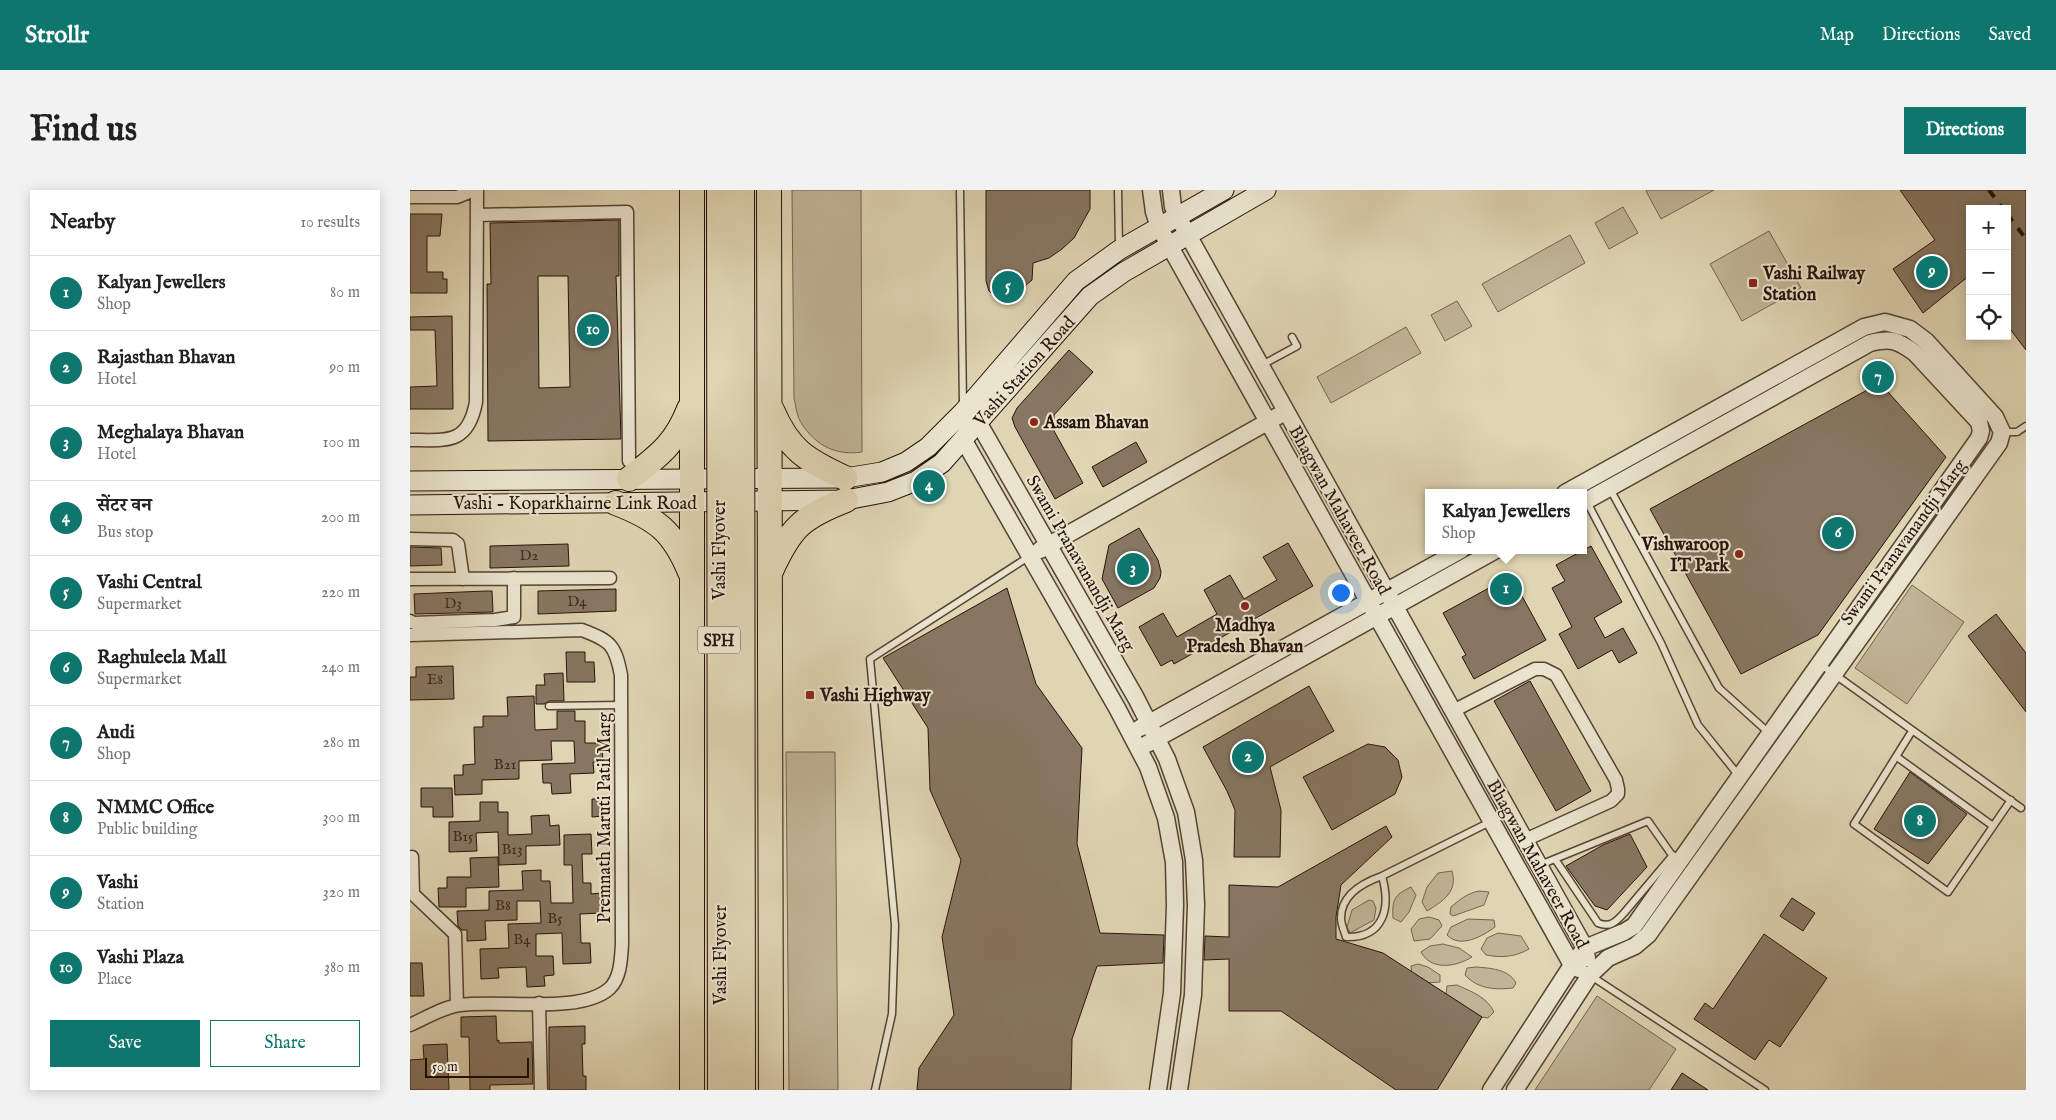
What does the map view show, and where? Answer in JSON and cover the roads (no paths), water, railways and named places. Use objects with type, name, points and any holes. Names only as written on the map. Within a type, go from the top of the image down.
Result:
[{"type":"highway","points":[[692,190],[692,1090]]},
{"type":"highway","name":"Vashi Flyover","points":[[719,190],[720,1090]]},
{"type":"highway","name":"Vashi Flyover","points":[[742,190],[743,1090]]},
{"type":"highway","points":[[769,190],[771,1090]]},
{"type":"highway","points":[[629,470],[664,452],[681,429],[692,403]]},
{"type":"highway","points":[[769,404],[781,431],[798,452],[820,467],[846,489],[796,527],[781,549],[770,575]]},
{"type":"highway","points":[[616,503],[642,513],[664,529],[681,551],[692,576]]},
{"type":"main road","name":"Vashi Station Road","points":[[769,478],[846,489],[888,492],[916,481],[942,463],[963,438],[971,417],[1027,336],[1076,281],[1119,250],[1224,190]]},
{"type":"main road","name":"Vashi Station Road","points":[[769,502],[846,489],[906,462],[971,417],[1043,350],[1090,296],[1124,272],[1266,190]]},
{"type":"main road","points":[[1027,336],[1043,350]]},
{"type":"main road","name":"Vashi - Koparkhairne Link Road","points":[[410,481],[629,470],[692,479],[769,478]]},
{"type":"main road","name":"Vashi - Koparkhairne Link Road","points":[[410,505],[769,502]]},
{"type":"street","points":[[410,197],[457,197],[475,190],[477,215],[476,402],[473,416],[468,428],[458,436],[442,440],[410,440]]},
{"type":"street","name":"Bhagwan Mahaveer Road","points":[[1151,190],[1154,212],[1159,227],[1491,821],[1572,965],[1590,975]]},
{"type":"street","name":"Bhagwan Mahaveer Road","points":[[1171,190],[1173,206],[1178,217],[1585,948],[1590,975]]},
{"type":"street","points":[[477,215],[627,212],[629,470]]},
{"type":"street","points":[[1571,489],[1864,327],[1885,322],[1910,329],[1926,341],[1995,417],[2002,432],[1981,431],[1979,422],[1915,353],[1902,344],[1888,338],[1870,343],[1587,500]]},
{"type":"street","points":[[1848,336],[1856,351]]},
{"type":"street","points":[[1031,556],[1286,411]]},
{"type":"street","name":"Swami Pranavanandji Marg","points":[[971,417],[1048,546],[1149,724],[1167,759],[1186,812],[1194,860],[1196,905],[1193,995],[1179,1090]]},
{"type":"street","name":"Swami Pranavanandji Marg","points":[[1585,948],[1634,926],[1675,859],[1770,734],[1979,438],[1981,431]]},
{"type":"street","name":"Swami Pranavanandji Marg","points":[[1516,1090],[1590,975],[1608,958],[1635,946],[1648,935],[1999,443],[2002,432]]},
{"type":"street","points":[[963,438],[1117,708],[1148,768],[1166,818],[1174,862],[1175,905],[1172,994],[1158,1090]]},
{"type":"street","points":[[1637,452],[1645,468]]},
{"type":"street","points":[[410,539],[453,540],[458,544],[463,579]]},
{"type":"street","points":[[1129,734],[1454,554]]},
{"type":"street","points":[[1138,748],[1395,606],[1472,556]]},
{"type":"street","points":[[410,621],[414,623],[496,620],[514,617],[514,578]]},
{"type":"street","points":[[410,579],[610,578]]},
{"type":"street","name":"Premnath Maruti Patil Marg","points":[[410,636],[582,630],[604,638],[617,653],[621,675],[620,966],[611,987],[595,998],[575,1003],[457,1005],[410,1025]]},
{"type":"street","points":[[1453,711],[1535,669],[1551,672],[1556,675],[1616,780],[1618,794],[1611,801],[1525,840]]},
{"type":"street","points":[[412,857],[412,894],[455,934],[457,1005]]},
{"type":"street","points":[[1491,1090],[1585,948]]},
{"type":"street","points":[[539,1003],[541,1090]]},
{"type":"lane","points":[[960,190],[971,417]]},
{"type":"lane","points":[[1118,190],[1119,250]]},
{"type":"lane","points":[[1260,365],[1297,346],[1292,337]]},
{"type":"lane","points":[[2002,432],[2017,432],[2026,426]]},
{"type":"lane","points":[[1609,487],[1719,688],[1770,734]]},
{"type":"lane","points":[[1587,505],[1661,643],[1698,725],[1739,777]]},
{"type":"lane","points":[[875,1090],[892,1014],[895,925],[870,659],[1031,556]]},
{"type":"lane","points":[[1820,664],[2021,808]]},
{"type":"lane","points":[[549,706],[621,705]]},
{"type":"lane","points":[[1912,731],[1854,824],[1948,892],[2011,800]]},
{"type":"lane","points":[[1896,757],[1993,826]]},
{"type":"lane","points":[[1382,876],[1386,889],[1385,905],[1380,925],[1371,933],[1359,937],[1346,937],[1340,920],[1343,903],[1356,889],[1491,821]]},
{"type":"lane","points":[[1539,866],[1554,859],[1648,821],[1675,859],[1617,921],[1608,925],[1598,922],[1554,859]]},
{"type":"lane","points":[[1590,975],[1765,1090]]},
{"type":"railway","points":[[1989,190],[2000,205]]},
{"type":"railway","points":[[2011,219],[2026,239]]},
{"type":"place","name":"Vashi","points":[[1932,272]]},
{"type":"place","name":"Vashi Railway Station","points":[[1753,283]]},
{"type":"place","name":"Vashi Central","points":[[1008,287]]},
{"type":"place","name":"Vashi Plaza","points":[[593,330]]},
{"type":"place","name":"Audi","points":[[1878,377]]},
{"type":"place","name":"Assam Bhavan","points":[[1034,422]]},
{"type":"place","name":"सेंटर वन","points":[[929,486]]},
{"type":"place","name":"Raghuleela Mall","points":[[1838,533]]},
{"type":"place","name":"Vishwaroop IT Park","points":[[1739,554]]},
{"type":"place","name":"Meghalaya Bhavan","points":[[1133,569]]},
{"type":"place","name":"Kalyan Jewellers","points":[[1506,589]]},
{"type":"place","name":"Madhya Pradesh Bhavan","points":[[1245,606]]},
{"type":"place","name":"Vashi Highway","points":[[810,695]]},
{"type":"place","name":"Rajasthan Bhavan","points":[[1248,757]]},
{"type":"place","name":"NMMC Office","points":[[1920,821]]}]
